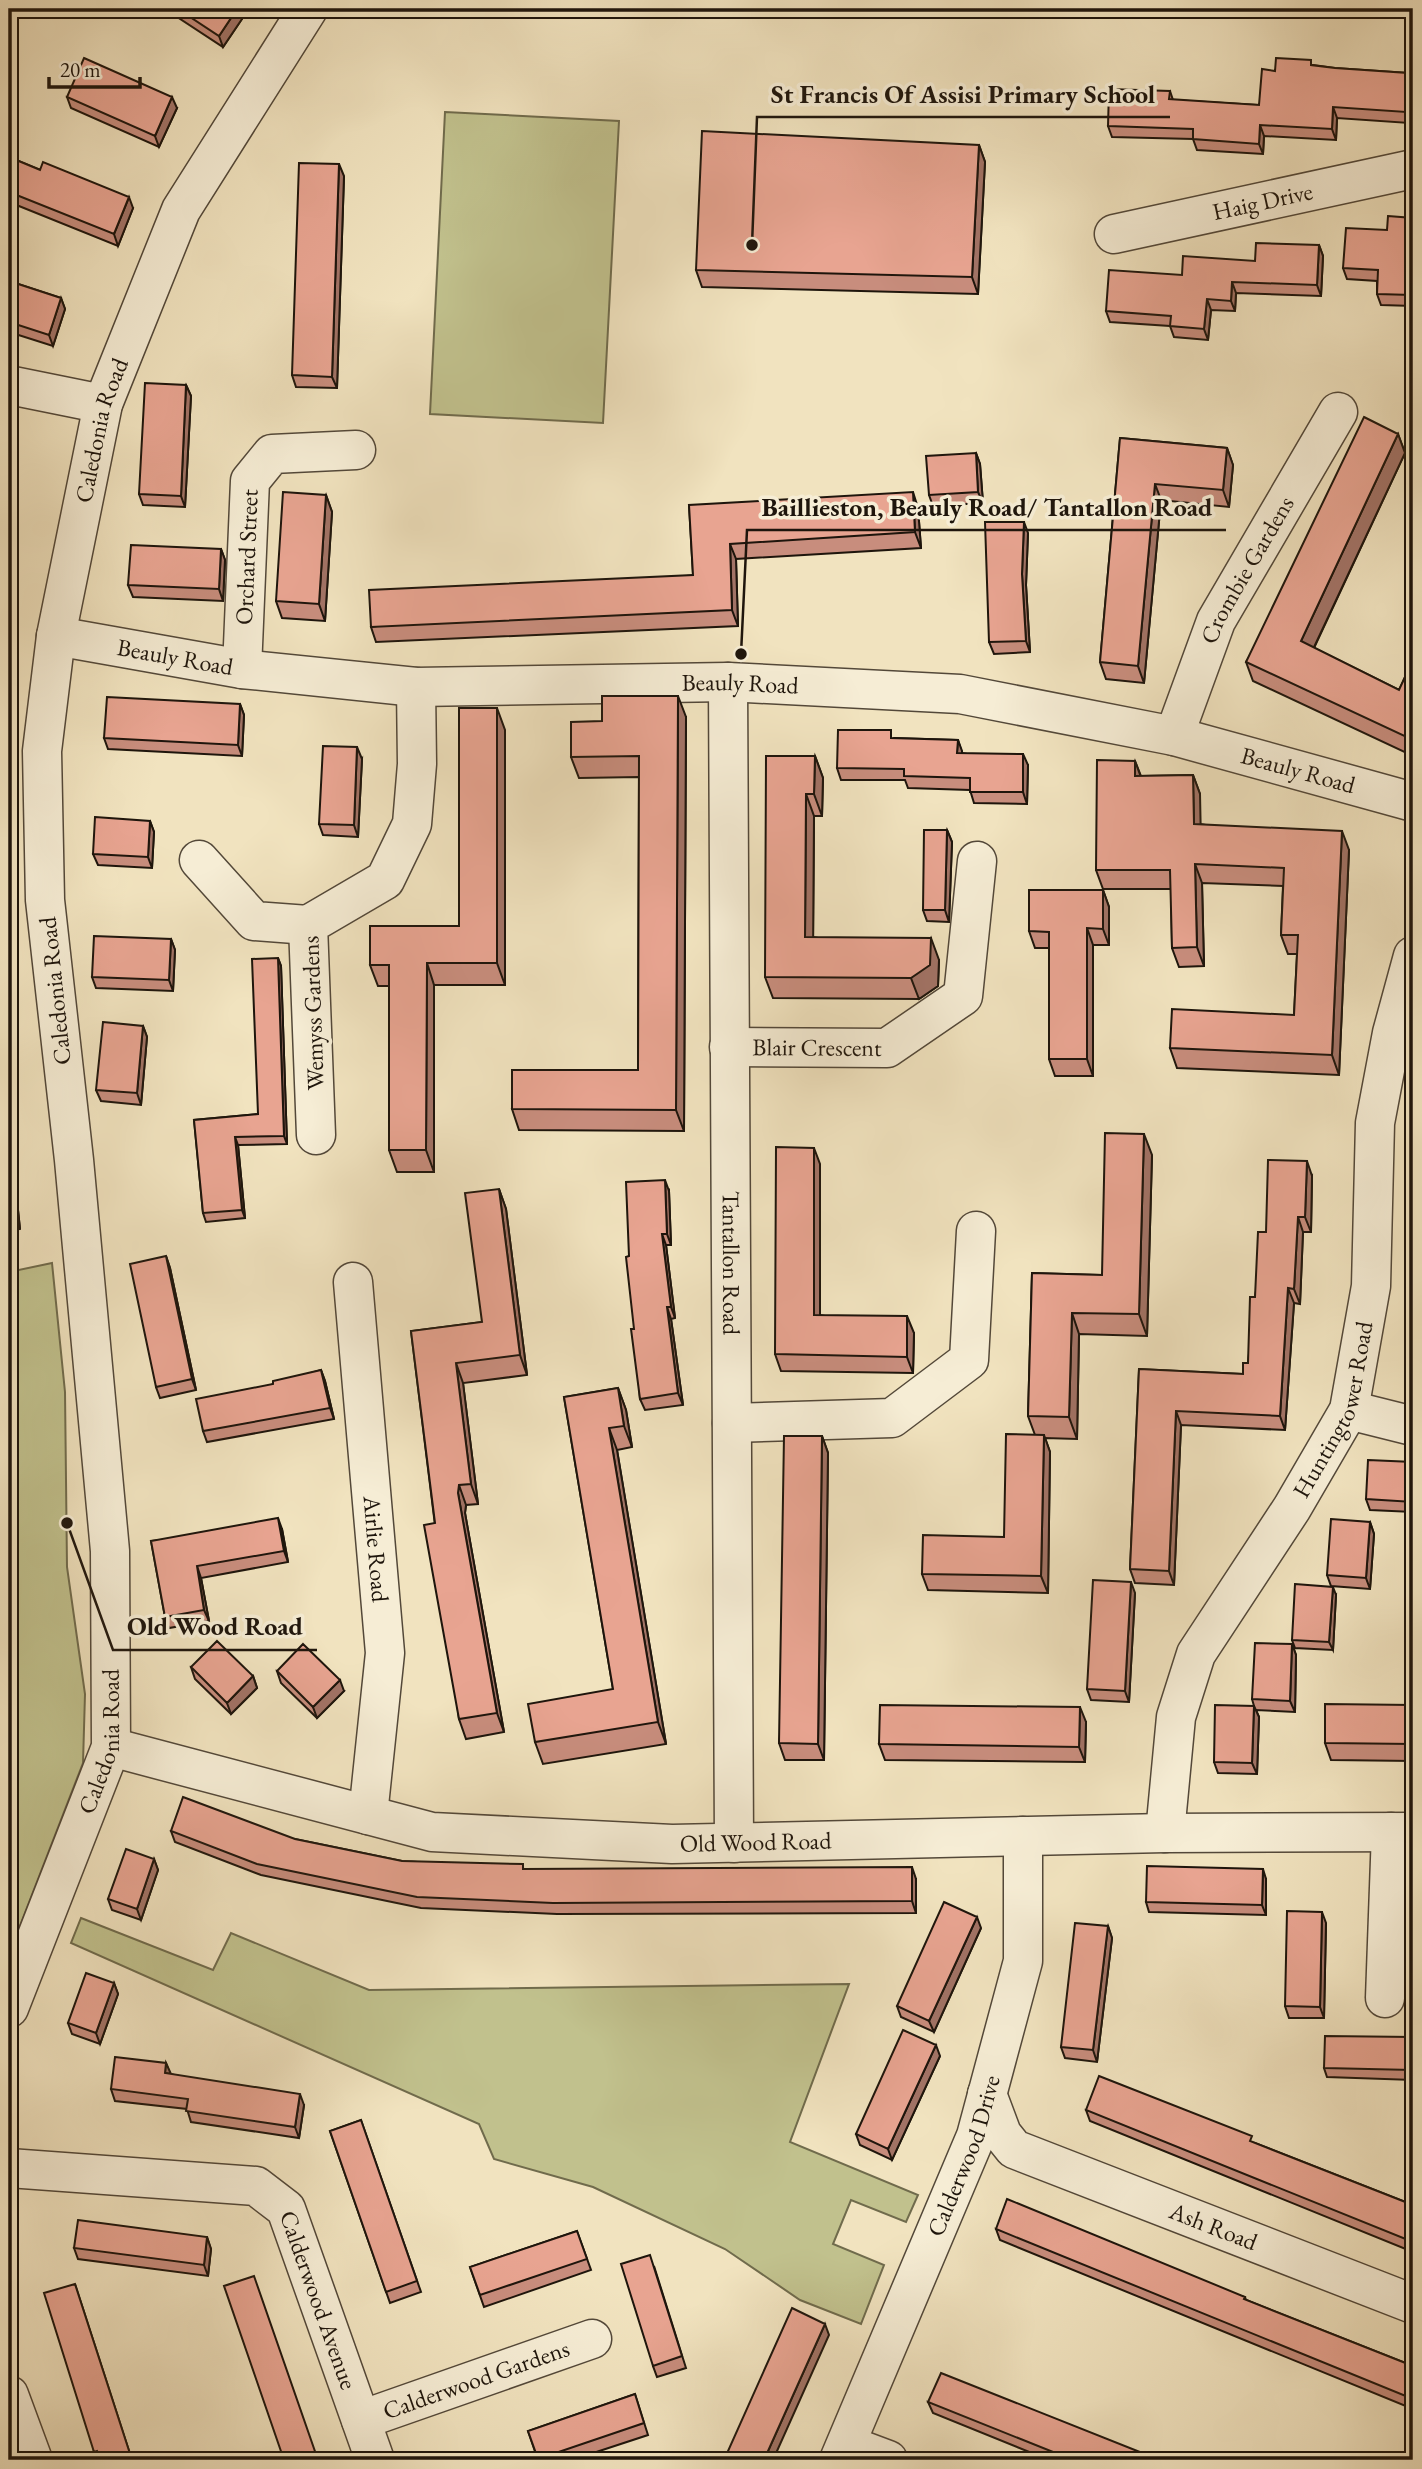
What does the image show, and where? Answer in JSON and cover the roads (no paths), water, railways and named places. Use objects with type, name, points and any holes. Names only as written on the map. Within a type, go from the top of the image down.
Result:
[{"type":"street","name":"Caledonia Road","points":[[9,2008],[111,1747],[110,1551],[75,1160],[45,900],[42,751],[57,636],[103,404],[181,210],[308,9]]},
{"type":"street","name":"Haig Drive","points":[[1114,234],[1413,169]]},
{"type":"street","points":[[9,386],[103,404]]},
{"type":"street","name":"Crombie Gardens","points":[[1174,736],[1216,621],[1338,412]]},
{"type":"street","name":"Orchard Street","points":[[242,669],[250,481],[272,454],[356,450]]},
{"type":"street","name":"Beauly Road","points":[[57,636],[242,669],[416,687],[728,682],[960,694],[1174,736],[1413,802]]},
{"type":"street","name":"Tantallon Road","points":[[728,682],[734,1843]]},
{"type":"street","name":"Wemyss Gardens","points":[[316,1135],[308,925],[385,880],[412,824],[417,764],[416,687]]},
{"type":"street","points":[[199,860],[254,921],[308,925]]},
{"type":"street","name":"Blair Crescent","points":[[729,1047],[887,1048],[963,996],[976,861]]},
{"type":"street","name":"Huntingtower Road","points":[[1165,1833],[1176,1717],[1196,1654],[1292,1508],[1349,1410],[1371,1286],[1375,1123],[1403,1034],[1413,956]]},
{"type":"street","points":[[732,1423],[892,1418],[969,1360],[976,1231]]},
{"type":"street","name":"Airlie Road","points":[[352,1282],[385,1653],[368,1815]]},
{"type":"street","points":[[1349,1410],[1413,1426]]},
{"type":"street","name":"Old Wood Road","points":[[111,1747],[432,1832],[672,1844],[1165,1833],[1402,1832]]},
{"type":"street","points":[[1385,1998],[1402,1832]]},
{"type":"street","name":"Calderwood Drive","points":[[844,2452],[961,2172],[987,2094],[1023,1961],[1023,1836]]},
{"type":"street","points":[[961,2172],[979,2161],[1014,2149],[1002,2134],[987,2094]]},
{"type":"street","name":"Ash Road","points":[[1014,2149],[1413,2304]]},
{"type":"street","name":"Calderwood Avenue","points":[[9,2168],[256,2186],[286,2209],[375,2460]]},
{"type":"street","name":"Calderwood Gardens","points":[[361,2420],[592,2339]]},
{"type":"street","points":[[9,2395],[33,2460]]},
{"type":"street","points":[[844,2452],[888,2460]]},
{"type":"place","name":"St Francis Of Assisi Primary School","points":[[752,245]]},
{"type":"place","name":"Baillieston, Beauly Road/ Tantallon Road","points":[[741,654]]},
{"type":"place","name":"Old Wood Road","points":[[67,1523]]}]
